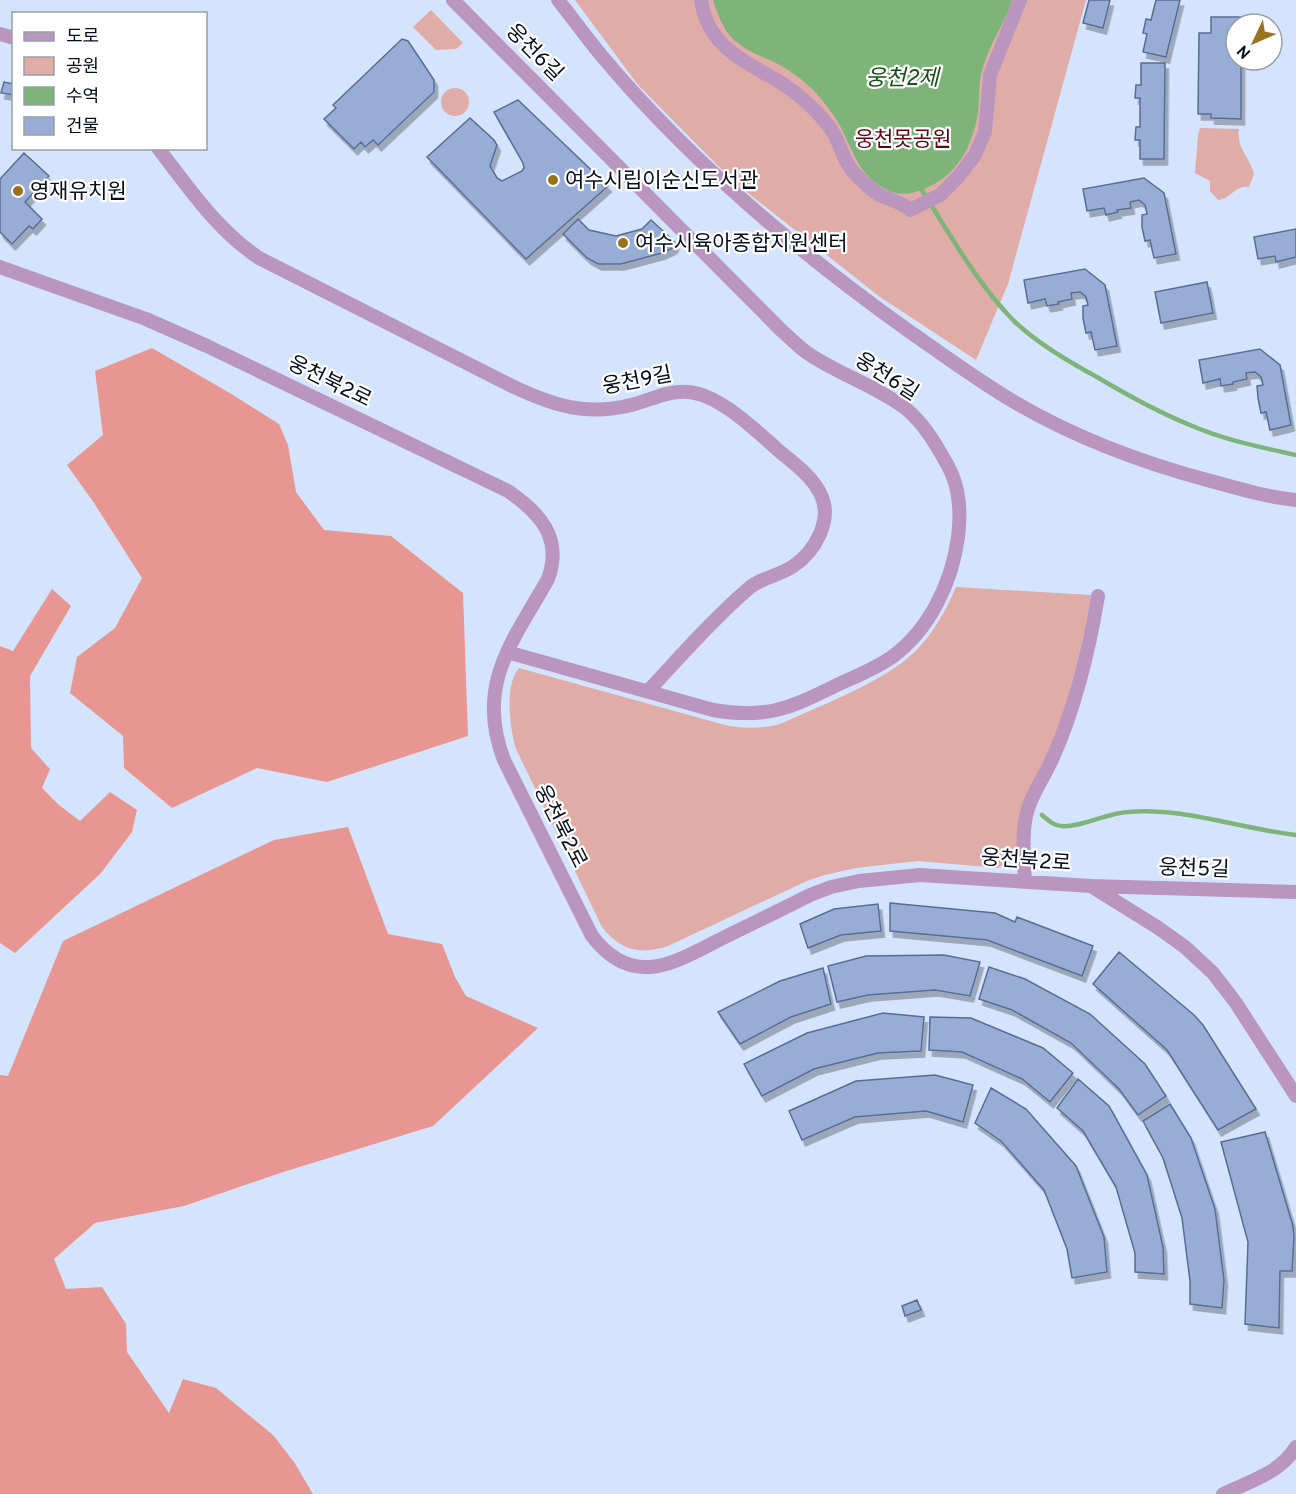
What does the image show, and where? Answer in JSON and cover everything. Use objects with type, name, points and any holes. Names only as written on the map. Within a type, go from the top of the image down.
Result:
[{"type":"street","name":"웅천6길","points":[[453,0],[782,331],[806,352],[880,392],[906,409],[921,423],[950,469],[959,500],[960,525],[948,581],[922,627],[909,643],[874,668],[779,711],[739,714],[713,710],[649,690],[507,652]]},
{"type":"street","points":[[558,0],[606,62],[654,114],[743,202],[874,306],[933,348],[1015,403],[1106,448],[1182,474],[1255,493],[1296,500]]},
{"type":"street","points":[[701,0],[703,12],[718,41],[732,55],[786,85],[806,102],[830,128],[847,163],[856,175],[878,194],[902,203],[910,210],[940,195],[975,155],[985,132],[990,75],[1020,0]]},
{"type":"street","name":"웅천9길","points":[[160,150],[220,227],[241,246],[259,258],[512,386],[539,399],[567,407],[613,409],[667,393],[687,392],[713,399],[769,442],[808,476],[823,501],[824,520],[814,547],[804,559],[791,568],[748,588],[649,690]]},
{"type":"street","name":"웅천북2로","points":[[0,267],[146,320],[207,345],[497,485],[527,504],[540,518],[549,534],[554,552],[552,567],[548,579],[507,652],[497,675],[494,714],[500,750],[592,936],[610,956],[626,964],[646,967],[666,966],[810,895],[831,887],[859,881],[920,875],[1091,886],[1157,927],[1185,947],[1213,973],[1236,1003],[1296,1096]]},
{"type":"street","points":[[1025,882],[1024,823],[1028,807],[1054,755],[1078,686],[1092,633],[1098,596]]},
{"type":"street","name":"웅천5길","points":[[1091,886],[1296,892]]},
{"type":"street","points":[[1223,1494],[1265,1475],[1285,1460],[1296,1447]]},
{"type":"green space","name":"웅천못공원","points":[[575,0],[1086,0],[1008,284],[976,360],[880,297],[734,182],[638,85]]},
{"type":"green space","points":[[431,10],[463,43],[456,49],[436,50],[413,27]]},
{"type":"green space","points":[[455,88],[465,92],[469,102],[465,112],[455,116],[445,112],[441,102],[445,92]]},
{"type":"green space","points":[[1200,128],[1239,129],[1241,147],[1254,174],[1249,187],[1240,188],[1218,200],[1210,191],[1210,181],[1195,173]]},
{"type":"green space","points":[[956,587],[1091,595],[1065,707],[1049,753],[1020,814],[1019,856],[998,868],[918,861],[856,868],[825,875],[807,881],[658,949],[632,949],[609,935],[602,927],[516,749],[510,719],[510,696],[511,685],[519,668],[725,725],[747,728],[769,726],[783,723],[845,695],[876,680],[903,662],[934,628]]},
{"type":"shaded area","points":[[152,348],[279,424],[288,445],[296,492],[324,530],[391,536],[463,593],[468,736],[327,782],[257,768],[172,808],[124,768],[123,736],[70,693],[77,657],[115,628],[142,578],[67,465],[103,435],[95,371]]},
{"type":"shaded area","points":[[52,589],[71,606],[30,676],[31,748],[50,769],[42,788],[80,821],[110,792],[137,810],[132,832],[101,873],[15,953],[0,943],[0,646],[13,651]]},
{"type":"shaded area","points":[[348,827],[388,934],[442,944],[455,977],[466,996],[538,1028],[433,1126],[283,1172],[184,1206],[95,1223],[54,1259],[66,1289],[102,1287],[126,1324],[127,1352],[169,1413],[183,1379],[216,1388],[273,1435],[294,1462],[313,1494],[0,1494],[0,1075],[8,1076],[63,941],[274,840]]},
{"type":"water","name":"웅천2제","points":[[713,0],[1012,0],[983,67],[976,125],[962,158],[946,176],[936,183],[906,194],[889,191],[870,178],[859,164],[837,120],[817,94],[786,68],[736,41],[722,24]]},
{"type":"building","points":[[1089,0],[1110,0],[1103,28],[1083,23]]},
{"type":"building","points":[[1156,0],[1180,0],[1166,57],[1143,52],[1147,34],[1143,33],[1146,19],[1151,20]]},
{"type":"building","points":[[1211,17],[1224,17],[1224,72],[1241,72],[1241,119],[1211,118],[1211,114],[1198,114],[1199,33],[1211,33]]},
{"type":"building","points":[[402,39],[408,41],[434,80],[434,92],[378,145],[373,140],[365,147],[361,142],[354,149],[324,119],[336,108],[333,105]]},
{"type":"building","points":[[1141,63],[1165,63],[1164,159],[1140,159],[1140,140],[1135,140],[1136,127],[1140,127],[1140,98],[1135,98],[1136,85],[1141,85]]},
{"type":"building","points":[[4,82],[12,84],[12,95],[1,93]]},
{"type":"building","name":"여수시립이순신도서관","points":[[518,100],[608,186],[526,259],[427,157],[470,118],[497,145],[490,166],[497,178],[502,181],[522,171],[523,163],[494,112]]},
{"type":"building","name":"영재유치원","points":[[24,153],[49,176],[25,202],[42,219],[33,229],[29,226],[12,244],[0,232],[0,179]]},
{"type":"building","points":[[1144,178],[1164,193],[1176,254],[1154,258],[1150,240],[1145,241],[1142,227],[1142,215],[1147,214],[1145,205],[1139,200],[1130,202],[1131,208],[1117,210],[1118,212],[1106,215],[1104,208],[1087,211],[1083,189]]},
{"type":"building","name":"여수시육아종합지원센터","points":[[578,219],[589,230],[616,236],[642,229],[651,220],[675,242],[675,245],[662,253],[621,264],[598,264],[587,258],[563,234]]},
{"type":"building","points":[[1296,229],[1296,257],[1276,262],[1275,256],[1258,259],[1254,237]]},
{"type":"building","points":[[1085,269],[1105,285],[1117,346],[1095,350],[1091,332],[1086,333],[1083,318],[1083,306],[1088,305],[1086,297],[1080,292],[1071,293],[1072,299],[1058,302],[1059,304],[1047,306],[1045,299],[1028,303],[1024,280]]},
{"type":"building","points":[[1207,282],[1213,313],[1161,323],[1155,292]]},
{"type":"building","points":[[1260,349],[1280,365],[1291,425],[1270,430],[1266,412],[1261,413],[1258,398],[1257,386],[1263,385],[1261,377],[1255,372],[1246,373],[1247,379],[1233,382],[1233,384],[1221,386],[1220,379],[1203,383],[1199,360]]},
{"type":"building","points":[[890,903],[995,913],[1015,922],[1017,917],[1093,946],[1082,976],[987,940],[890,931]]},
{"type":"building","points":[[878,904],[881,931],[841,935],[808,948],[800,924],[834,909]]},
{"type":"building","points":[[1119,952],[1203,1025],[1256,1109],[1218,1130],[1167,1050],[1093,984]]},
{"type":"building","points":[[944,955],[980,962],[970,996],[935,990],[868,995],[837,1002],[828,966],[866,956]]},
{"type":"building","points":[[989,967],[1025,979],[1090,1014],[1145,1064],[1166,1096],[1138,1115],[1119,1089],[1071,1043],[1012,1010],[979,999]]},
{"type":"building","points":[[823,968],[831,1004],[791,1017],[740,1044],[718,1012],[780,981]]},
{"type":"building","points":[[883,1013],[924,1017],[921,1051],[878,1053],[814,1069],[762,1096],[744,1064],[807,1033]]},
{"type":"building","points":[[930,1017],[971,1018],[1043,1048],[1073,1073],[1050,1102],[1022,1079],[962,1052],[929,1050]]},
{"type":"building","points":[[935,1075],[973,1085],[963,1122],[926,1111],[855,1117],[802,1140],[789,1111],[856,1081]]},
{"type":"building","points":[[1078,1079],[1109,1106],[1147,1175],[1163,1247],[1164,1274],[1135,1272],[1135,1253],[1116,1187],[1083,1131],[1057,1108]]},
{"type":"building","points":[[991,1088],[1026,1109],[1076,1166],[1104,1237],[1107,1272],[1072,1278],[1067,1249],[1044,1190],[1001,1141],[975,1123]]},
{"type":"building","points":[[1170,1104],[1191,1138],[1215,1209],[1224,1280],[1222,1308],[1190,1304],[1190,1281],[1182,1218],[1163,1158],[1143,1121]]},
{"type":"building","points":[[1265,1132],[1293,1226],[1294,1238],[1292,1271],[1280,1271],[1279,1328],[1245,1324],[1248,1242],[1221,1142]]},
{"type":"building","points":[[917,1300],[921,1310],[905,1316],[902,1306]]},
{"type":"waterway","points":[[922,190],[989,292],[1014,321],[1043,344],[1120,390],[1178,420],[1229,439],[1296,455]]},
{"type":"waterway","points":[[1042,815],[1056,825],[1069,826],[1120,813],[1149,811],[1191,815],[1296,835]]},
{"type":"place","name":"여수시립이순신도서관","points":[[553,180]]},
{"type":"place","name":"영재유치원","points":[[18,191]]},
{"type":"place","name":"여수시육아종합지원센터","points":[[623,243]]}]
